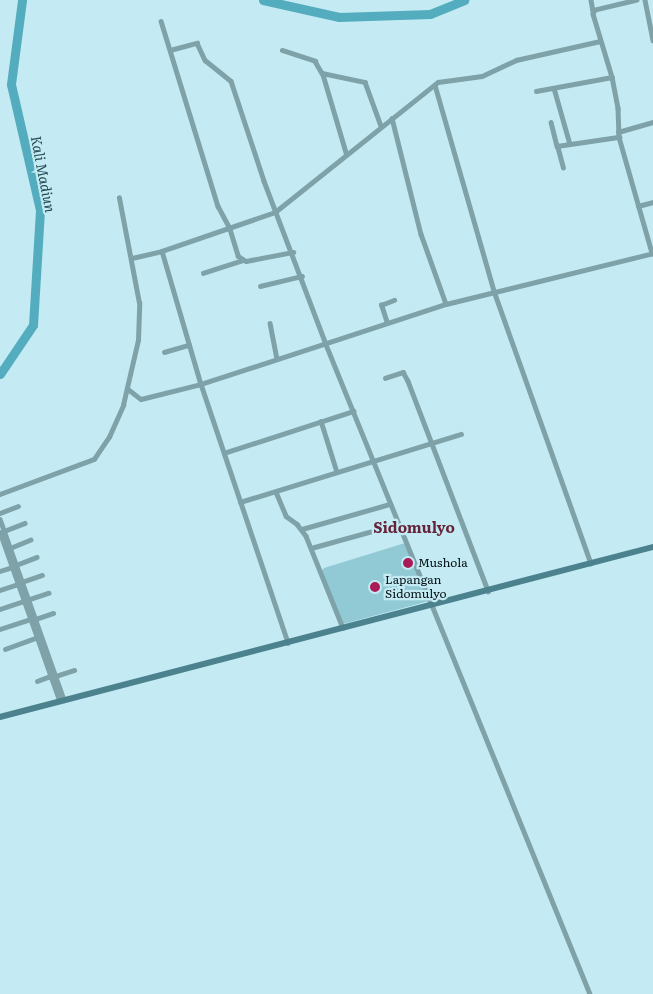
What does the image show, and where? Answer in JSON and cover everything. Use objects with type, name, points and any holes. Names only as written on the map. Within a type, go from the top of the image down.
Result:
[{"type":"main road","points":[[0,717],[653,547]]},
{"type":"street","points":[[128,389],[142,399],[201,384],[446,304],[652,253],[618,134],[618,108],[612,77],[600,41],[591,0]]},
{"type":"street","points":[[593,11],[637,0]]},
{"type":"street","points":[[645,0],[653,40]]},
{"type":"street","points":[[161,21],[218,206],[230,229],[242,260]]},
{"type":"street","points":[[132,258],[162,251],[275,212],[381,126],[444,80],[482,76],[516,60],[600,41]]},
{"type":"street","points":[[170,50],[197,43],[205,60],[231,81],[275,212],[293,252],[325,342],[590,994]]},
{"type":"street","points":[[282,50],[315,61],[322,73],[346,154]]},
{"type":"street","points":[[322,73],[364,82],[381,126]]},
{"type":"street","points":[[536,91],[612,77]]},
{"type":"street","points":[[435,85],[494,291],[591,563]]},
{"type":"street","points":[[554,88],[570,144]]},
{"type":"street","points":[[392,118],[421,234],[446,304]]},
{"type":"street","points":[[551,122],[563,168]]},
{"type":"street","points":[[557,146],[618,134],[653,122]]},
{"type":"street","points":[[0,494],[82,466],[94,459],[109,437],[128,389],[139,326],[138,295],[119,198]]},
{"type":"street","points":[[638,206],[653,202]]},
{"type":"street","points":[[162,251],[201,384],[288,643]]},
{"type":"street","points":[[203,273],[242,260],[293,252]]},
{"type":"street","points":[[260,286],[302,276]]},
{"type":"street","points":[[387,323],[380,305],[394,300]]},
{"type":"street","points":[[270,323],[277,358]]},
{"type":"street","points":[[164,352],[189,345]]},
{"type":"street","points":[[385,378],[402,372],[405,374],[488,591]]},
{"type":"street","points":[[224,453],[354,411]]},
{"type":"street","points":[[321,422],[337,472]]},
{"type":"street","points":[[240,502],[461,434]]},
{"type":"street","points":[[276,492],[286,516],[302,529],[343,628]]},
{"type":"street","points":[[302,529],[390,504]]},
{"type":"street","points":[[0,513],[18,506]]},
{"type":"street","points":[[0,519],[1,532],[28,603],[38,637],[54,676]]},
{"type":"street","points":[[1,532],[25,523]]},
{"type":"street","points":[[311,548],[398,524]]},
{"type":"street","points":[[0,553],[30,540]]},
{"type":"street","points":[[0,571],[37,557]]},
{"type":"street","points":[[0,590],[42,575]]},
{"type":"street","points":[[0,610],[28,603],[48,593]]},
{"type":"street","points":[[0,630],[53,613]]},
{"type":"street","points":[[33,619],[62,701]]},
{"type":"street","points":[[5,649],[38,637]]},
{"type":"street","points":[[37,681],[74,670]]},
{"type":"shaded area","name":"Lapangan Sidomulyo","points":[[405,543],[429,601],[343,624],[321,572],[324,568]]},
{"type":"waterway","name":"Kali Madiun","points":[[0,374],[33,325],[40,210],[11,84],[22,0]]},
{"type":"waterway","name":"Kali Madiun","points":[[263,0],[339,17],[430,14],[464,0]]},
{"type":"place","name":"Mushola","points":[[408,563]]},
{"type":"place","name":"Lapangan Sidomulyo","points":[[375,587]]},
{"type":"district","name":"Sidomulyo","points":[[414,527]]}]
